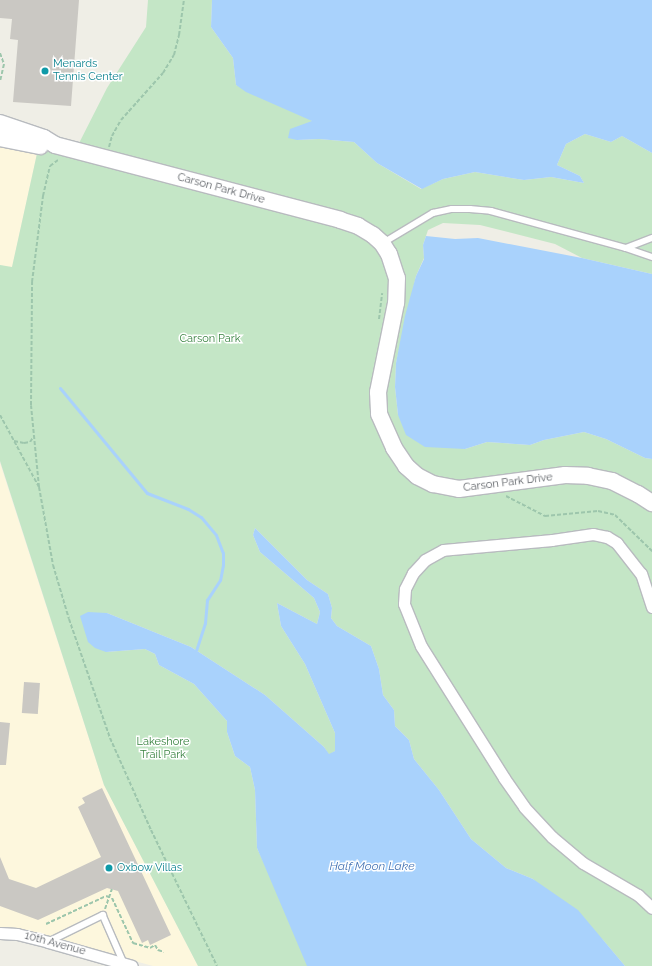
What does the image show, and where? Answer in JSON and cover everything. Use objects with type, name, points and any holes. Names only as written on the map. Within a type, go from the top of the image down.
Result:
[{"type":"street","name":"Carson Park Drive","points":[[0,123],[44,138],[55,144],[340,220],[358,226],[373,235],[382,243],[395,266],[397,278],[396,303],[378,392],[379,414],[394,448],[406,466],[417,476],[433,484],[459,490],[565,475],[588,476],[612,481],[652,503]]},
{"type":"street","name":"Carson Park Drive","points":[[0,138],[42,147],[55,144]]},
{"type":"street","points":[[652,606],[641,574],[621,548],[607,537],[593,534],[552,540],[442,550],[426,560],[414,573],[405,589],[404,604],[421,646],[504,778],[524,807],[552,837],[583,863],[638,895],[652,908]]},
{"type":"street","name":"10th Avenue","points":[[0,933],[16,934],[128,965]]},
{"type":"lane","points":[[382,243],[433,213],[452,209],[470,209],[491,211],[626,248],[652,257]]},
{"type":"lane","points":[[626,248],[652,238]]},
{"type":"lane","points":[[48,942],[103,915],[128,965]]},
{"type":"path","points":[[107,152],[112,136],[121,120],[163,73],[174,55],[179,35],[184,0]]},
{"type":"path","points":[[0,53],[4,64],[0,82]]},
{"type":"path","points":[[62,159],[56,160],[50,166],[43,196],[32,282],[31,404],[40,486],[53,565],[69,619],[110,738],[151,830],[218,966]]},
{"type":"path","points":[[378,324],[383,290]]},
{"type":"path","points":[[0,415],[40,486]]},
{"type":"path","points":[[13,440],[24,443],[30,442],[34,435]]},
{"type":"path","points":[[500,496],[508,497],[545,516],[590,511],[610,514],[623,521],[652,551]]},
{"type":"path","points":[[105,909],[112,890]]},
{"type":"shaded area","points":[[0,142],[38,149],[12,268],[0,265]]},
{"type":"shaded area","points":[[0,463],[104,785],[198,966],[153,966],[18,929],[0,927]]},
{"type":"green space","name":"Carson Park","points":[[148,0],[212,0],[211,27],[233,58],[236,85],[313,121],[297,140],[319,139],[354,142],[377,163],[421,189],[443,179],[475,172],[524,180],[551,177],[584,183],[580,176],[557,165],[566,144],[585,134],[611,142],[622,136],[652,153],[652,274],[582,258],[555,244],[480,225],[443,223],[428,230],[423,245],[424,258],[416,276],[396,363],[395,387],[398,415],[465,449],[487,442],[530,445],[544,440],[584,432],[606,439],[645,458],[652,459],[652,966],[625,966],[603,940],[533,879],[506,868],[471,839],[439,790],[414,759],[409,740],[395,726],[394,710],[383,695],[379,669],[371,646],[337,626],[331,618],[332,608],[328,594],[307,580],[255,528],[253,535],[260,552],[314,598],[320,612],[317,624],[277,603],[281,626],[305,664],[335,733],[335,751],[329,755],[324,747],[265,695],[191,647],[107,613],[106,652],[145,649],[155,654],[159,665],[194,684],[227,721],[227,732],[235,756],[250,767],[255,790],[257,848],[311,966],[198,966],[104,785],[0,461],[0,265],[12,267],[38,149],[72,157],[107,88],[146,27]]},
{"type":"water","points":[[212,0],[652,0],[652,153],[622,136],[611,142],[585,134],[566,144],[557,165],[580,176],[584,183],[551,177],[524,180],[475,172],[443,179],[422,189],[377,163],[354,142],[319,139],[297,140],[288,138],[290,129],[312,121],[246,92],[236,85],[233,58],[211,27]]},
{"type":"water","points":[[426,236],[455,239],[478,238],[582,258],[652,274],[652,459],[645,458],[606,439],[584,432],[544,440],[530,445],[487,442],[465,449],[425,447],[406,435],[398,415],[395,387],[396,363],[405,316],[416,276],[424,259],[423,245]]},
{"type":"water","name":"Half Moon Lake","points":[[255,528],[307,580],[328,594],[332,608],[331,618],[337,626],[371,646],[379,669],[383,695],[394,710],[395,726],[409,740],[414,759],[439,790],[471,839],[506,868],[533,879],[578,910],[625,966],[307,966],[257,848],[255,790],[250,767],[235,756],[227,732],[227,721],[194,684],[159,665],[155,654],[145,649],[106,652],[95,648],[88,642],[80,616],[88,612],[107,613],[191,647],[265,695],[324,747],[329,754],[335,751],[335,733],[305,664],[281,626],[277,603],[317,624],[320,612],[314,598],[260,552],[253,535]]},
{"type":"building","name":"Menards Tennis Center","points":[[0,0],[79,0],[71,106],[13,102],[18,40],[10,39],[12,19],[0,18]]},
{"type":"building","points":[[24,682],[40,683],[38,714],[22,713]]},
{"type":"building","points":[[0,722],[10,723],[6,765],[0,765]]},
{"type":"building","name":"Oxbow Villas","points":[[102,788],[171,935],[150,945],[148,940],[142,943],[118,891],[107,888],[38,920],[0,906],[0,857],[9,879],[36,888],[101,857],[78,807],[85,803],[82,798]]},
{"type":"waterway","points":[[60,388],[147,493],[188,509],[201,517],[216,535],[223,553],[223,565],[220,580],[207,600],[205,623],[196,650]]},
{"type":"place","name":"Menards Tennis Center","points":[[45,71]]},
{"type":"place","name":"Oxbow Villas","points":[[109,868]]},
{"type":"park label","name":"Lakeshore Trail Park","points":[[163,749]]}]
